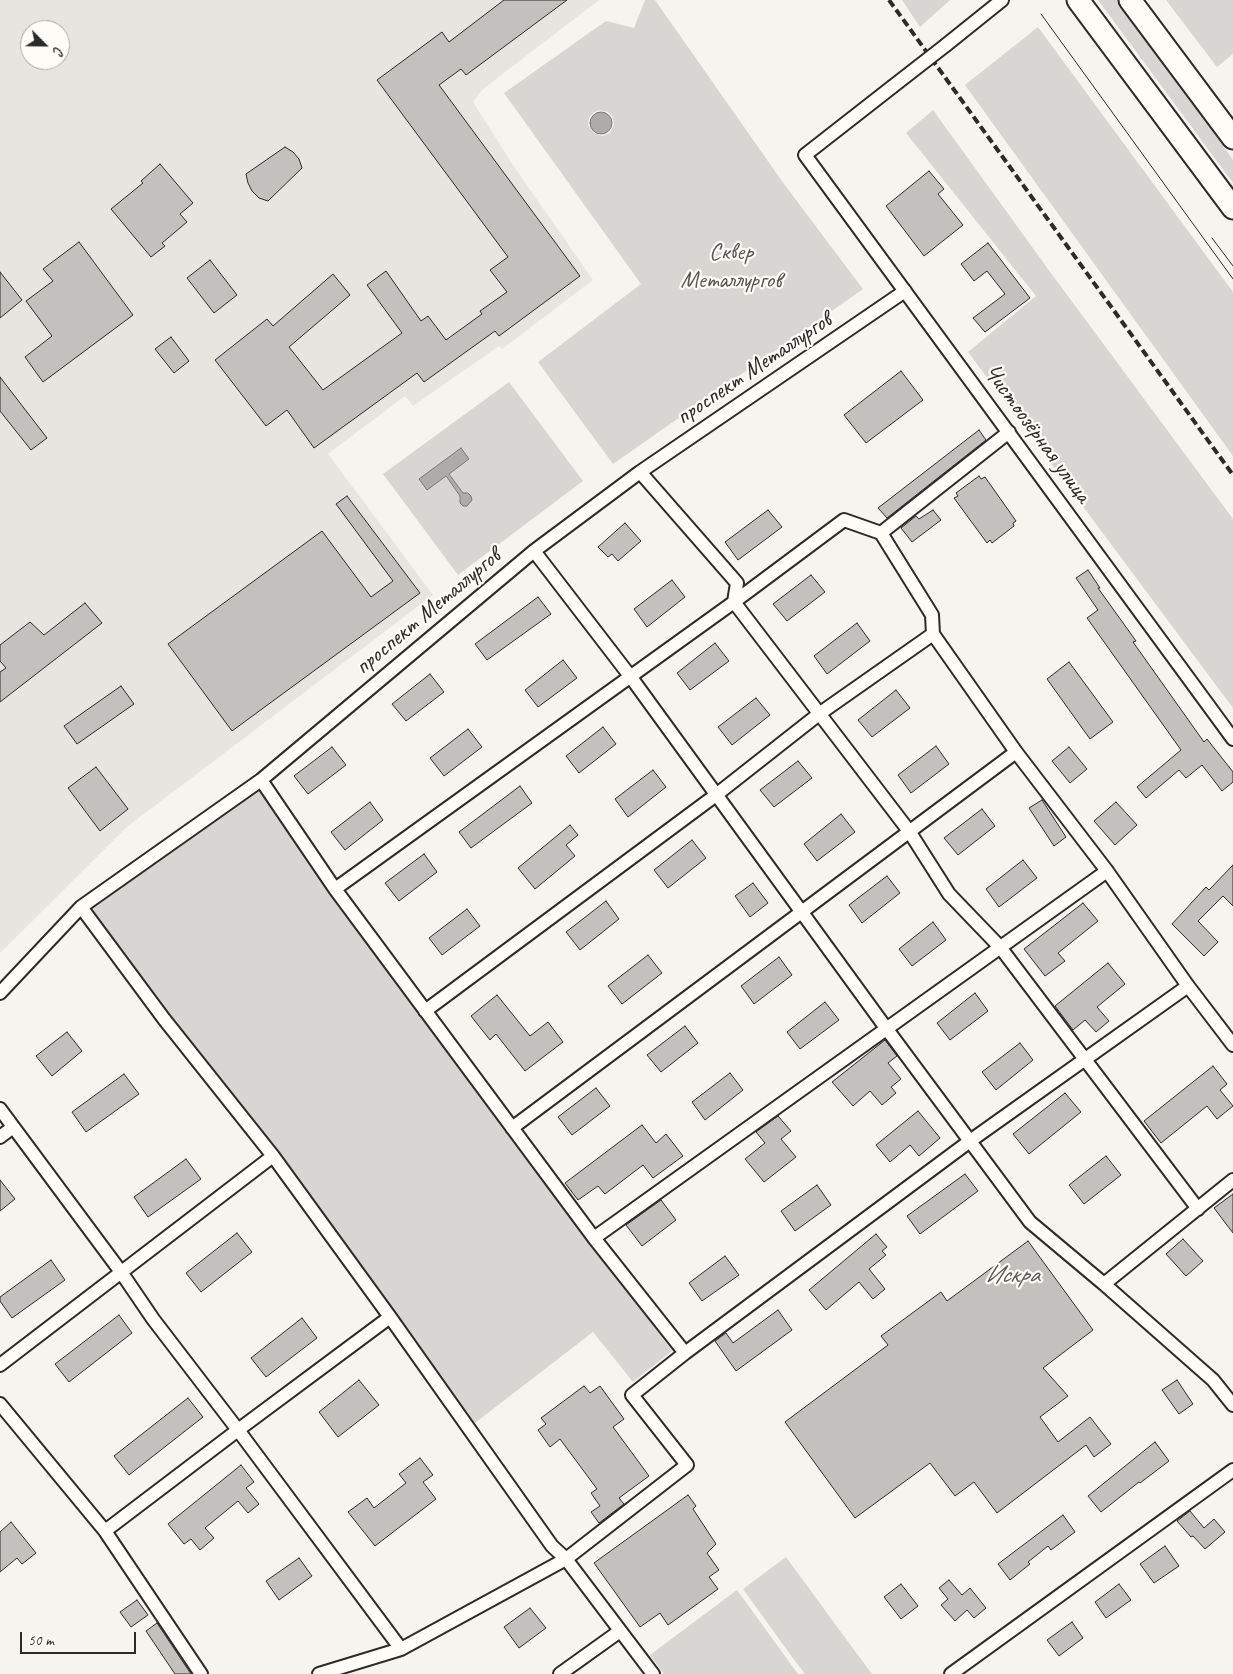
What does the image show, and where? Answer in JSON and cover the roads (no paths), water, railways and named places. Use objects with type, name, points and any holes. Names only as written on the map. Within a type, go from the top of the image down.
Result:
[{"type":"main road","points":[[1078,0],[1233,208]]},
{"type":"main road","points":[[1130,0],[1233,138]]},
{"type":"street","name":"Чистоозёрная улица","points":[[1002,0],[806,155],[1233,738]]},
{"type":"street","name":"проспект Металлургов","points":[[0,993],[81,906],[261,780],[534,551],[640,472],[906,291]]},
{"type":"street","points":[[881,533],[1009,432]]},
{"type":"street","points":[[640,472],[738,583],[734,602],[909,831],[949,894],[1000,947],[1198,1209]]},
{"type":"street","points":[[335,889],[734,602],[844,520],[881,533],[932,615],[933,634],[1016,752],[1107,871],[1188,986],[1233,1045]]},
{"type":"street","points":[[534,551],[630,676],[801,912],[1030,1222],[1213,1380],[1233,1405]]},
{"type":"street","points":[[425,1011],[716,795],[819,714],[933,634]]},
{"type":"street","points":[[512,1128],[1016,752]]},
{"type":"street","points":[[261,780],[335,889],[425,1011],[594,1238],[685,1353]]},
{"type":"street","points":[[594,1238],[1107,871]]},
{"type":"street","points":[[81,906],[164,1019],[272,1156],[390,1317],[552,1546],[566,1559],[653,1674]]},
{"type":"street","points":[[319,1674],[401,1650],[566,1559],[687,1466],[632,1396],[685,1353],[970,1141],[1188,986]]},
{"type":"street","points":[[0,1109],[121,1272],[153,1319],[401,1650]]},
{"type":"street","points":[[0,1137],[13,1127]]},
{"type":"street","points":[[0,1365],[272,1156]]},
{"type":"street","points":[[1104,1284],[1233,1180]]},
{"type":"street","points":[[105,1531],[390,1317]]},
{"type":"street","points":[[0,1404],[105,1531],[201,1674]]},
{"type":"street","points":[[951,1674],[1233,1470]]},
{"type":"street","points":[[560,1674],[620,1630]]},
{"type":"tram line","points":[[1041,14],[1233,279]]},
{"type":"tram line","points":[[1212,238],[1233,266]]},
{"type":"railway","points":[[889,0],[1233,475]]},
{"type":"park label","name":"Сквер Металлургов","points":[[731,267]]},
{"type":"water label","name":"Искра","points":[[1012,1275]]}]
